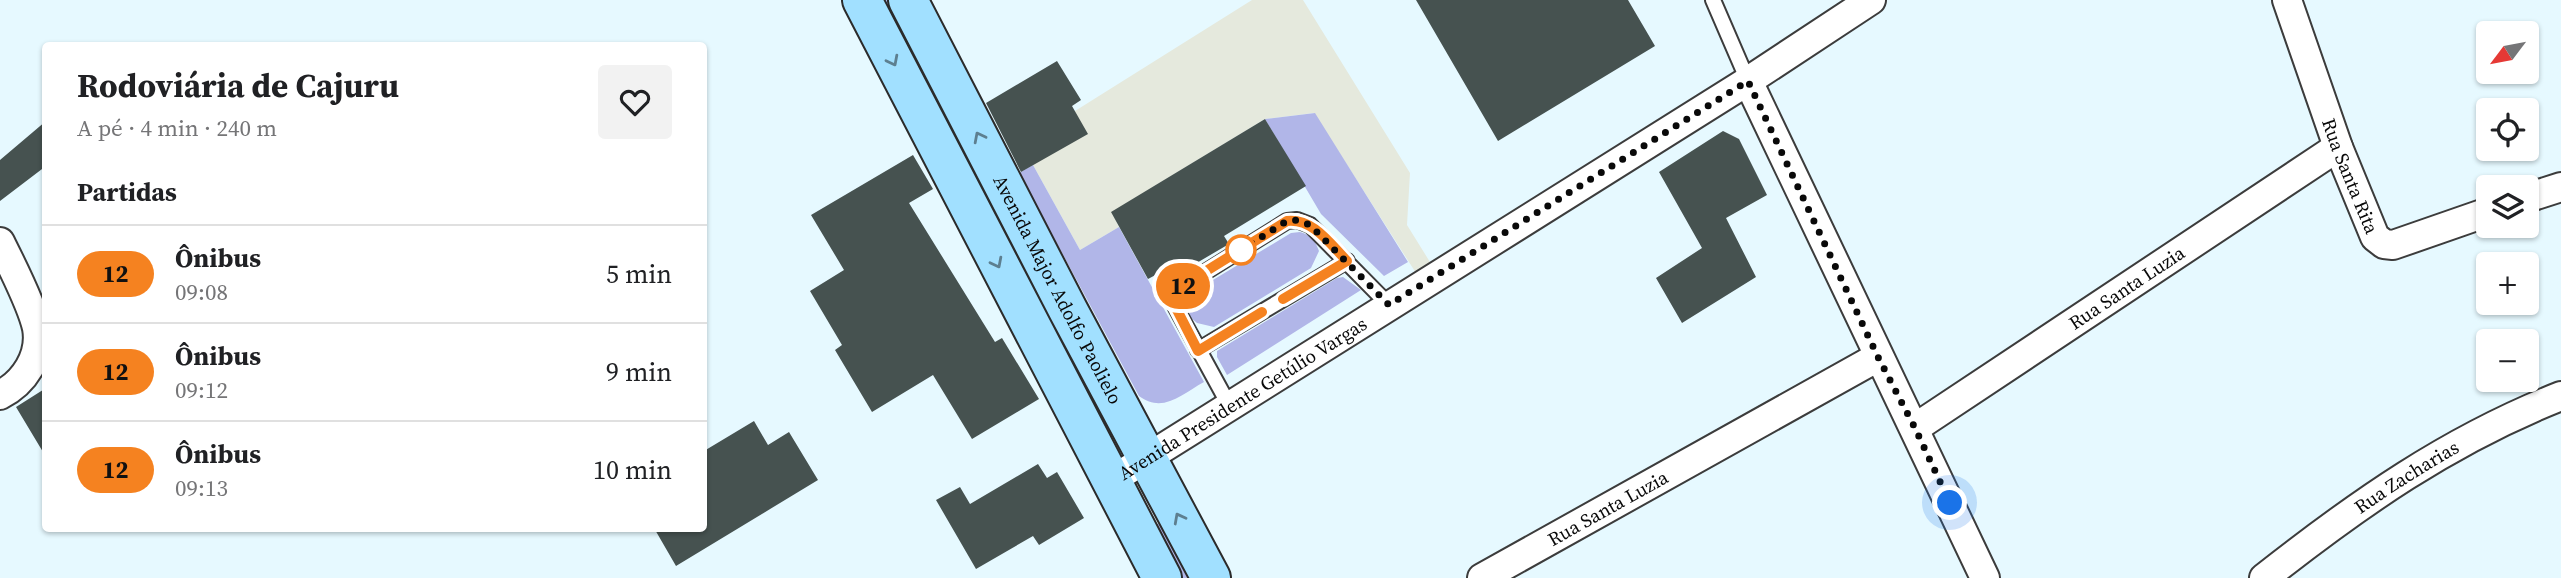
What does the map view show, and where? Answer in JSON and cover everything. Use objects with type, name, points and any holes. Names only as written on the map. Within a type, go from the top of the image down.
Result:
[{"type":"main road","name":"Avenida Major Adolfo Paolielo","points":[[862,0],[1162,578]]},
{"type":"main road","name":"Avenida Major Adolfo Paolielo","points":[[908,0],[1146,459],[1211,578]]},
{"type":"street","name":"Avenida Presidente Getúlio Vargas","points":[[1112,480],[1748,81],[1845,10],[1871,0]]},
{"type":"street","name":"Rua Santa Rita","points":[[2287,0],[2338,147],[2375,237],[2384,244],[2393,245],[2476,216]]},
{"type":"street","points":[[1748,81],[1985,578]]},
{"type":"street","name":"Rua Santa Luzia","points":[[1915,428],[2338,147]]},
{"type":"street","points":[[2539,194],[2561,187]]},
{"type":"street","points":[[0,242],[37,330],[34,364],[8,391],[0,395]]},
{"type":"street","name":"Rua Santa Luzia","points":[[1482,578],[1878,357]]},
{"type":"street","name":"Rua Zacharias","points":[[2264,578],[2343,517],[2432,459],[2511,416],[2561,396]]},
{"type":"lane","points":[[1713,0],[1748,81]]},
{"type":"lane","points":[[1229,405],[1175,306],[1175,296],[1182,286],[1287,221],[1297,220],[1310,225],[1389,305]]},
{"type":"lane","points":[[1198,351],[1347,261]]},
{"type":"shaded area","points":[[879,0],[893,0],[978,163],[968,168]]},
{"type":"shaded area","points":[[1252,0],[1303,0],[1410,173],[1407,225],[1438,275],[1423,284],[1314,113],[1265,119],[1112,212],[1119,227],[1080,250],[1033,165],[1075,111]]},
{"type":"shaded area","points":[[1315,113],[1408,262],[1384,276],[1321,214],[1265,119]]},
{"type":"shaded area","points":[[1033,165],[1080,250],[1119,227],[1204,382],[1164,403],[1148,401],[1139,396],[1019,173]]},
{"type":"shaded area","points":[[999,213],[1106,422],[1103,429],[989,218]]},
{"type":"shaded area","points":[[1300,232],[1312,238],[1319,251],[1311,268],[1214,327],[1197,323],[1190,317],[1188,299],[1193,292],[1291,233]]},
{"type":"shaded area","points":[[1343,277],[1361,290],[1227,375],[1217,357],[1217,351],[1337,278]]},
{"type":"shaded area","points":[[1154,523],[1162,525],[1190,578],[1175,578]]},
{"type":"building","points":[[1416,0],[1628,0],[1655,46],[1498,141]]},
{"type":"building","points":[[1057,61],[1081,100],[1072,106],[1088,134],[1021,172],[986,103]]},
{"type":"building","points":[[1265,119],[1306,186],[1224,236],[1229,244],[1183,271],[1178,263],[1148,279],[1111,212]]},
{"type":"building","points":[[42,124],[42,169],[0,201],[0,160]]},
{"type":"building","points":[[1723,131],[1739,139],[1767,195],[1726,218],[1756,277],[1682,323],[1656,278],[1702,248],[1659,172]]},
{"type":"building","points":[[913,155],[933,189],[909,203],[995,342],[1002,338],[1039,399],[972,439],[933,375],[872,412],[835,350],[842,345],[810,291],[844,270],[811,215]]},
{"type":"building","points":[[42,391],[42,450],[16,407]]},
{"type":"building","points":[[754,421],[768,445],[789,432],[818,480],[676,566],[656,532],[707,532],[707,449]]},
{"type":"building","points":[[1038,464],[1047,478],[1057,472],[1084,518],[1039,545],[1033,536],[976,569],[936,500],[960,487],[970,504]]},
{"type":"bus line","name":"12","points":[[1262,312],[1198,351],[1175,306],[1175,296],[1182,286],[1287,221],[1297,220],[1310,225],[1347,261],[1283,299]]},
{"type":"route","points":[[1241,250],[1287,221],[1297,220],[1310,225],[1389,305],[1748,81],[1950,503]]}]
